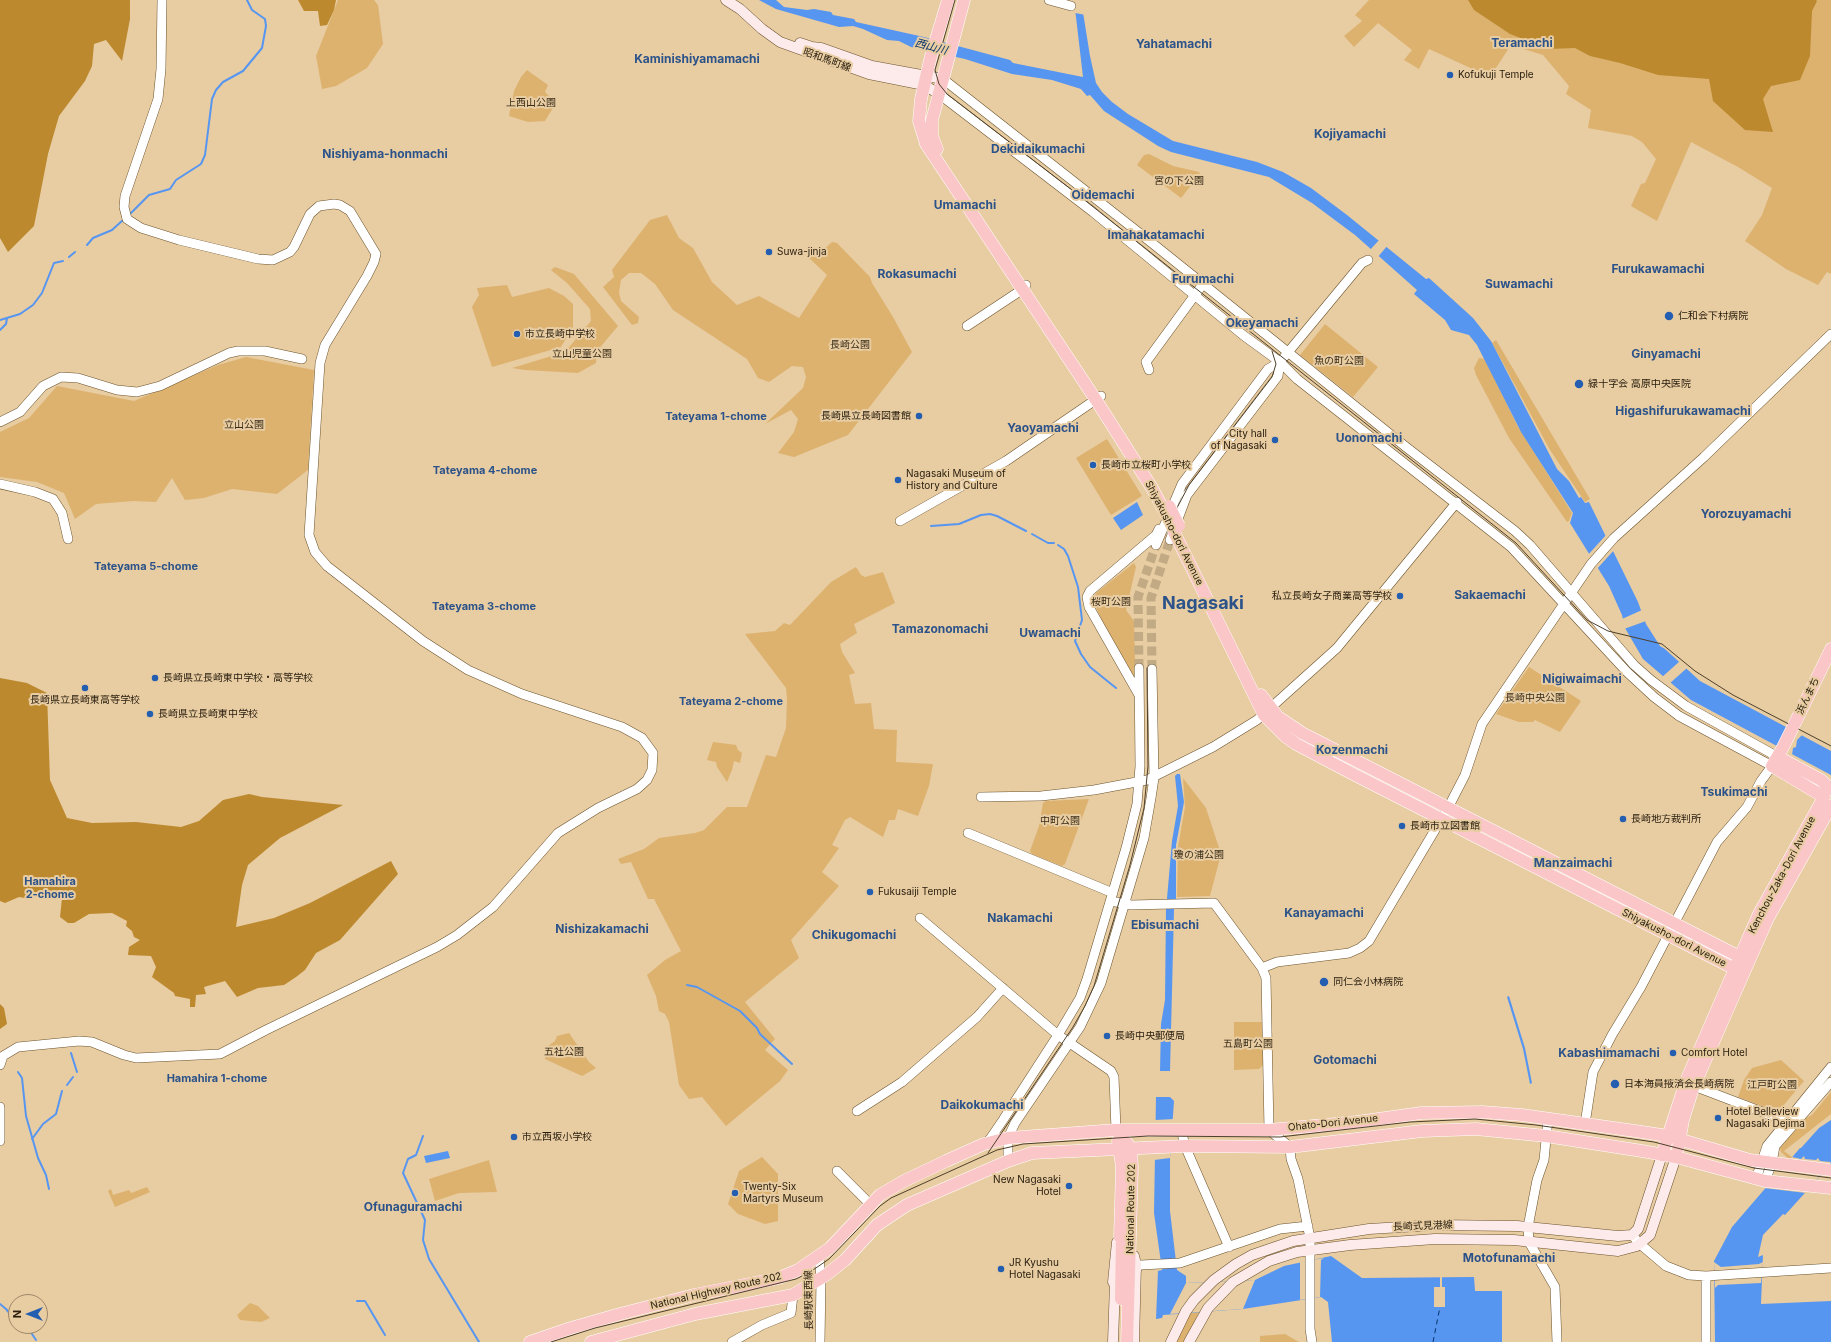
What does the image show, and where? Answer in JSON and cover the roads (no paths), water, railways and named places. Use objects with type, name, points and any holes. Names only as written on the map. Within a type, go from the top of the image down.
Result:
[{"type":"highway","name":"Shiyakusho-dori Avenue","points":[[948,0],[932,51],[925,80],[919,121],[926,144],[1025,287],[1099,398],[1166,508],[1174,532],[1276,728],[1296,744],[1442,820],[1669,935],[1740,964]]},
{"type":"highway","name":"Shiyakusho-dori Avenue","points":[[964,0],[931,125],[935,146],[1025,287]]},
{"type":"highway","name":"浜んまち","points":[[1777,757],[1795,724],[1831,649]]},
{"type":"highway","name":"Shiyakusho-dori Avenue","points":[[1267,711],[1302,733],[1674,923],[1740,964]]},
{"type":"highway","points":[[1777,757],[1830,795]]},
{"type":"highway","name":"Kenchou-Zaka-Dori Avenue","points":[[1662,1155],[1674,1138],[1683,1120],[1694,1086],[1759,914],[1830,795]]},
{"type":"highway","name":"Kenchou-Zaka-Dori Avenue","points":[[1676,1157],[1674,1138],[1686,1081],[1740,964]]},
{"type":"highway","name":"Ohato-Dori Avenue","points":[[984,1144],[1008,1138],[1116,1130],[1269,1130],[1357,1122],[1421,1113],[1487,1112],[1548,1118],[1674,1138],[1767,1163],[1831,1170]]},
{"type":"highway","name":"Ohato-Dori Avenue","points":[[1008,1161],[1032,1153],[1125,1148],[1290,1147],[1432,1130],[1476,1129],[1546,1136],[1676,1157],[1764,1180],[1826,1187]]},
{"type":"highway","points":[[1116,1130],[1125,1148]]},
{"type":"highway","name":"National Highway Route 202","points":[[530,1342],[618,1314],[694,1295],[779,1278],[798,1270],[830,1248],[880,1195],[904,1181],[984,1144]]},
{"type":"highway","name":"National Route 202","points":[[1125,1148],[1122,1167],[1120,1237],[1122,1238],[1135,1265]]},
{"type":"highway","name":"National Route 202","points":[[1125,1148],[1132,1168],[1135,1265],[1127,1342]]},
{"type":"highway","name":"National Highway Route 202","points":[[591,1342],[695,1314],[793,1295],[821,1278],[845,1260],[878,1225],[907,1205],[1008,1161]]},
{"type":"highway","name":"National Route 202","points":[[1120,1342],[1118,1283],[1120,1284],[1135,1265]]},
{"type":"main road","name":"昭和馬町線","points":[[726,0],[740,9],[762,29],[780,42],[869,74],[925,80],[943,79]]},
{"type":"main road","name":"昭和馬町線","points":[[738,0],[766,24],[783,36],[810,47],[821,48],[872,66],[925,80],[939,94]]},
{"type":"main road","points":[[1632,1235],[1638,1229],[1662,1155]]},
{"type":"main road","points":[[1640,1244],[1650,1235],[1676,1157]]},
{"type":"main road","name":"長崎式見港線","points":[[1172,1342],[1182,1318],[1194,1300],[1238,1262],[1279,1244],[1369,1229],[1411,1226],[1528,1227],[1618,1236],[1632,1235]]},
{"type":"main road","points":[[1112,1342],[1118,1283],[1113,1282],[1117,1237],[1120,1237]]},
{"type":"main road","name":"長崎式見港線","points":[[1190,1342],[1208,1308],[1233,1282],[1269,1261],[1409,1240],[1491,1240],[1618,1250],[1628,1249],[1640,1244]]},
{"type":"main road","points":[[1134,1342],[1135,1265]]},
{"type":"street","points":[[0,1065],[3,1056],[18,1047],[79,1042],[92,1042],[124,1055],[136,1058],[220,1054],[437,947],[457,935],[493,907],[558,833],[598,808],[638,789],[648,780],[652,770],[653,753],[642,738],[622,727],[522,694],[488,680],[462,666],[422,641],[327,566],[315,552],[309,535],[320,363],[325,345],[374,262],[376,254],[350,211],[340,205],[334,204],[320,206],[310,214],[294,247],[290,252],[273,260],[179,240],[141,228],[127,219],[124,208],[125,196],[158,99],[161,69],[162,0]]},
{"type":"street","points":[[1050,0],[1071,6]]},
{"type":"street","points":[[943,79],[1102,203],[1406,447],[1511,547],[1628,672],[1654,697],[1678,716],[1777,757]]},
{"type":"street","points":[[939,94],[1093,212],[1243,335],[1280,362],[1296,379],[1460,499],[1530,545],[1624,653],[1651,680],[1686,706],[1777,757]]},
{"type":"street","points":[[1093,212],[1102,203]]},
{"type":"street","points":[[1143,253],[1152,243]]},
{"type":"street","points":[[1156,545],[1182,484],[1268,369],[1280,362],[1362,263],[1368,260]]},
{"type":"street","points":[[1148,370],[1146,362],[1203,284]]},
{"type":"street","points":[[967,326],[1025,287]]},
{"type":"street","points":[[1243,335],[1254,325]]},
{"type":"street","points":[[1262,968],[1277,962],[1349,953],[1360,948],[1369,941],[1442,820],[1465,775],[1482,724],[1591,564],[1614,538],[1690,470],[1831,334]]},
{"type":"street","points":[[0,422],[20,412],[43,386],[61,377],[78,378],[117,390],[137,392],[160,386],[230,353],[238,351],[265,351],[302,359]]},
{"type":"street","points":[[1174,532],[1187,495],[1278,376],[1280,362]]},
{"type":"street","points":[[900,521],[1006,461],[1099,398]]},
{"type":"street","points":[[0,484],[35,492],[53,499],[62,513],[68,540]]},
{"type":"street","points":[[981,797],[1049,795],[1094,790],[1139,782],[1154,778],[1214,747],[1267,711],[1337,648],[1460,499]]},
{"type":"street","points":[[1139,696],[1089,607],[1087,597],[1095,585],[1156,535],[1166,508]]},
{"type":"street","points":[[984,1144],[990,1139],[1003,1120],[1080,998],[1112,897],[1132,824],[1139,782],[1139,668]]},
{"type":"street","points":[[1008,1161],[1008,1138],[1015,1123],[1069,1043],[1091,1007],[1101,983],[1144,838],[1154,778],[1152,669]]},
{"type":"street","points":[[1585,1124],[1593,1072],[1669,935],[1717,842],[1748,806],[1761,781],[1777,757]]},
{"type":"street","points":[[968,833],[1112,897],[1124,904],[1214,903],[1262,968],[1266,978],[1269,1130],[1290,1147],[1291,1159],[1298,1179],[1308,1226],[1311,1255],[1310,1299],[1312,1342]]},
{"type":"street","points":[[920,918],[1058,1035],[1111,1071],[1114,1076],[1116,1130]]},
{"type":"street","points":[[857,1111],[902,1082],[977,1017],[1002,988]]},
{"type":"street","points":[[1764,1180],[1767,1163],[1767,1146],[1831,1067]]},
{"type":"street","points":[[1767,1163],[1775,1146],[1831,1082]]},
{"type":"street","points":[[1694,1086],[1786,1121]]},
{"type":"street","points":[[0,1107],[0,1141]]},
{"type":"street","points":[[1548,1118],[1544,1160],[1537,1180],[1528,1227],[1529,1242],[1555,1287],[1557,1342]]},
{"type":"street","points":[[1015,1123],[1023,1137]]},
{"type":"street","points":[[1178,1129],[1179,1147],[1229,1247]]},
{"type":"street","points":[[837,1171],[871,1205]]},
{"type":"street","points":[[1135,1265],[1180,1263],[1280,1230],[1308,1226]]},
{"type":"street","points":[[1632,1235],[1640,1244],[1666,1266],[1689,1275],[1710,1276],[1831,1268]]},
{"type":"street","name":"長崎駅東西線","points":[[819,1257],[821,1278],[820,1342]]},
{"type":"street","points":[[1706,1342],[1710,1276]]},
{"type":"street","points":[[732,1342],[762,1325],[791,1313],[793,1295]]},
{"type":"water","name":"西山川","points":[[759,0],[776,0],[784,7],[831,12],[833,15],[854,19],[856,22],[924,37],[1010,60],[1013,63],[1083,77],[1074,0],[1081,0],[1096,83],[1102,92],[1112,102],[1128,114],[1173,141],[1257,162],[1283,172],[1311,188],[1426,279],[1429,278],[1473,318],[1491,341],[1557,469],[1569,481],[1579,498],[1581,497],[1585,503],[1589,502],[1638,602],[1646,624],[1660,646],[1700,681],[1831,751],[1831,775],[1691,700],[1643,659],[1625,628],[1622,615],[1609,586],[1570,523],[1573,513],[1521,432],[1477,345],[1469,335],[1451,330],[1445,320],[1414,294],[1417,290],[1355,235],[1312,203],[1269,177],[1171,152],[1158,146],[1104,111],[1090,95],[1087,96],[1081,89],[1052,80],[1012,74],[965,59],[911,47],[899,41],[887,40],[853,26],[839,27],[776,9]]},
{"type":"water","points":[[1137,502],[1143,515],[1121,530],[1113,518]]},
{"type":"water","points":[[1180,774],[1184,802],[1176,845],[1176,898],[1174,910],[1170,1071],[1160,1071],[1161,1024],[1165,1000],[1166,910],[1172,841],[1178,806],[1175,776]]},
{"type":"water","points":[[1509,996],[1525,1048],[1532,1083],[1530,1084],[1523,1049],[1507,997]]},
{"type":"water","points":[[1156,1097],[1170,1097],[1174,1101],[1170,1158],[1170,1211],[1177,1270],[1186,1276],[1186,1283],[1255,1280],[1284,1266],[1331,1256],[1362,1278],[1474,1277],[1475,1291],[1502,1291],[1502,1342],[1332,1342],[1328,1302],[1321,1297],[1243,1309],[1163,1315],[1162,1318],[1156,1319],[1158,1271],[1162,1270],[1154,1213]]},
{"type":"water","points":[[1831,1120],[1831,1164],[1785,1215],[1783,1214],[1763,1235],[1758,1257],[1763,1255],[1761,1304],[1831,1301],[1831,1342],[1715,1342],[1714,1261],[1732,1227],[1800,1148],[1819,1128]]},
{"type":"water","points":[[448,1151],[450,1158],[426,1163],[424,1156]]},
{"type":"waterway","points":[[130,214],[149,195],[170,189],[176,180],[201,164],[205,155],[212,99],[216,90],[223,82],[243,71],[262,48],[266,26],[265,19],[252,10],[247,0]]},
{"type":"waterway","points":[[87,245],[93,238],[112,230],[123,220]]},
{"type":"waterway","points":[[69,257],[75,252]]},
{"type":"waterway","points":[[0,320],[20,314],[33,305],[42,293],[54,263],[63,261]]},
{"type":"waterway","points":[[0,330],[6,324],[7,318]]},
{"type":"waterway","points":[[931,526],[959,524],[981,515],[990,514],[1026,531]]},
{"type":"waterway","points":[[1032,534],[1048,543],[1054,543]]},
{"type":"waterway","points":[[1058,545],[1064,549],[1068,556],[1078,587],[1082,620],[1075,641],[1081,654],[1090,667],[1116,688]]},
{"type":"waterway","points":[[687,985],[697,987],[740,1011],[757,1028],[760,1034],[792,1064]]},
{"type":"waterway","points":[[71,1053],[77,1072]]},
{"type":"waterway","points":[[18,1072],[22,1078],[26,1116],[38,1158],[46,1175],[49,1189]]},
{"type":"waterway","points":[[67,1085],[73,1077]]},
{"type":"waterway","points":[[32,1139],[43,1124],[56,1114],[62,1091]]},
{"type":"waterway","points":[[423,1136],[416,1155],[408,1159],[403,1173],[425,1220],[423,1240],[429,1259],[479,1342]]},
{"type":"waterway","points":[[357,1301],[365,1301],[385,1335]]},
{"type":"waterway","points":[[0,1304],[8,1311]]},
{"type":"waterway","points":[[32,1334],[36,1340]]},
{"type":"tunnel","points":[[1152,669],[1151,598],[1170,540]]},
{"type":"tunnel","points":[[1139,668],[1138,597],[1156,545]]},
{"type":"tram line","points":[[955,0],[935,70],[939,84],[947,94],[1072,190],[1516,543],[1587,620],[1608,631],[1662,644],[1695,671],[1733,695],[1831,746]]},
{"type":"tram line","points":[[1178,506],[1189,485],[1272,377],[1276,364],[1272,351]]},
{"type":"tram line","points":[[988,1153],[1073,1027],[1094,986],[1130,865],[1144,808],[1148,766],[1147,668]]},
{"type":"tram line","points":[[551,1342],[595,1328],[796,1279],[810,1272],[829,1259],[880,1206],[891,1198],[997,1150],[1023,1144],[1148,1136],[1280,1137],[1410,1122],[1475,1119],[1536,1125],[1654,1142],[1754,1168],[1831,1178]]},
{"type":"place","name":"Kofukuji Temple","points":[[1450,75]]},
{"type":"place","name":"Suwa-jinja","points":[[769,252]]},
{"type":"place","name":"仁和会下村病院","points":[[1669,316]]},
{"type":"place","name":"市立長崎中学校","points":[[517,334]]},
{"type":"place","name":"緑十字会 高原中央医院","points":[[1579,384]]},
{"type":"place","name":"長崎県立長崎図書館","points":[[919,416]]},
{"type":"place","name":"City hall of Nagasaki","points":[[1275,440]]},
{"type":"place","name":"長崎市立桜町小学校","points":[[1093,465]]},
{"type":"place","name":"Nagasaki Museum of History and Culture","points":[[898,480]]},
{"type":"place","name":"私立長崎女子商業高等学校","points":[[1400,596]]},
{"type":"place","name":"長崎県立長崎東中学校・高等学校","points":[[155,678]]},
{"type":"place","name":"長崎県立長崎東高等学校","points":[[85,688]]},
{"type":"place","name":"長崎県立長崎東中学校","points":[[150,714]]},
{"type":"place","name":"長崎地方裁判所","points":[[1623,819]]},
{"type":"place","name":"長崎市立図書館","points":[[1402,826]]},
{"type":"place","name":"Fukusaiji Temple","points":[[870,892]]},
{"type":"place","name":"同仁会小林病院","points":[[1324,982]]},
{"type":"place","name":"長崎中央郵便局","points":[[1107,1036]]},
{"type":"place","name":"Comfort Hotel","points":[[1673,1053]]},
{"type":"place","name":"日本海員掖済会長崎病院","points":[[1615,1084]]},
{"type":"place","name":"Hotel Belleview Nagasaki Dejima","points":[[1718,1118]]},
{"type":"place","name":"市立西坂小学校","points":[[514,1137]]},
{"type":"place","name":"New Nagasaki Hotel","points":[[1069,1186]]},
{"type":"place","name":"Twenty-Six Martyrs Museum","points":[[735,1193]]},
{"type":"place","name":"JR Kyushu Hotel Nagasaki","points":[[1001,1269]]},
{"type":"district","name":"Teramachi","points":[[1522,43]]},
{"type":"district","name":"Yahatamachi","points":[[1174,44]]},
{"type":"district","name":"Kaminishiyamamachi","points":[[697,59]]},
{"type":"district","name":"Kojiyamachi","points":[[1350,134]]},
{"type":"district","name":"Dekidaikumachi","points":[[1038,149]]},
{"type":"district","name":"Nishiyama-honmachi","points":[[385,154]]},
{"type":"district","name":"Oidemachi","points":[[1103,195]]},
{"type":"district","name":"Umamachi","points":[[965,205]]},
{"type":"district","name":"Imahakatamachi","points":[[1156,235]]},
{"type":"district","name":"Furukawamachi","points":[[1658,269]]},
{"type":"district","name":"Rokasumachi","points":[[917,274]]},
{"type":"district","name":"Furumachi","points":[[1203,279]]},
{"type":"district","name":"Suwamachi","points":[[1519,284]]},
{"type":"district","name":"Okeyamachi","points":[[1262,323]]},
{"type":"district","name":"Ginyamachi","points":[[1666,354]]},
{"type":"district","name":"Higashifurukawamachi","points":[[1683,411]]},
{"type":"district","name":"Tateyama 1-chome","points":[[716,417]]},
{"type":"district","name":"Yaoyamachi","points":[[1043,428]]},
{"type":"district","name":"Uonomachi","points":[[1369,438]]},
{"type":"district","name":"Tateyama 4-chome","points":[[485,471]]},
{"type":"district","name":"Yorozuyamachi","points":[[1746,514]]},
{"type":"district","name":"Tateyama 5-chome","points":[[146,567]]},
{"type":"district","name":"Sakaemachi","points":[[1490,595]]},
{"type":"district","name":"Nagasaki","points":[[1203,604]]},
{"type":"district","name":"Tateyama 3-chome","points":[[484,607]]},
{"type":"district","name":"Tamazonomachi","points":[[940,629]]},
{"type":"district","name":"Uwamachi","points":[[1050,633]]},
{"type":"district","name":"Nigiwaimachi","points":[[1582,679]]},
{"type":"district","name":"Tateyama 2-chome","points":[[731,702]]},
{"type":"district","name":"Kozenmachi","points":[[1352,750]]},
{"type":"district","name":"Tsukimachi","points":[[1734,792]]},
{"type":"district","name":"Manzaimachi","points":[[1573,863]]},
{"type":"district","name":"Hamahira 2-chome","points":[[50,888]]},
{"type":"district","name":"Kanayamachi","points":[[1324,913]]},
{"type":"district","name":"Nakamachi","points":[[1020,918]]},
{"type":"district","name":"Ebisumachi","points":[[1165,925]]},
{"type":"district","name":"Nishizakamachi","points":[[602,929]]},
{"type":"district","name":"Chikugomachi","points":[[854,935]]},
{"type":"district","name":"Kabashimamachi","points":[[1609,1053]]},
{"type":"district","name":"Gotomachi","points":[[1345,1060]]},
{"type":"district","name":"Hamahira 1-chome","points":[[217,1079]]},
{"type":"district","name":"Daikokumachi","points":[[982,1105]]},
{"type":"district","name":"Ofunaguramachi","points":[[413,1207]]},
{"type":"district","name":"Motofunamachi","points":[[1509,1258]]},
{"type":"park label","name":"上西山公園","points":[[531,103]]},
{"type":"park label","name":"宮の下公園","points":[[1179,181]]},
{"type":"park label","name":"長崎公園","points":[[850,345]]},
{"type":"park label","name":"立山児童公園","points":[[582,354]]},
{"type":"park label","name":"魚の町公園","points":[[1339,361]]},
{"type":"park label","name":"立山公園","points":[[244,425]]},
{"type":"park label","name":"桜町公園","points":[[1111,602]]},
{"type":"park label","name":"長崎中央公園","points":[[1535,698]]},
{"type":"park label","name":"中町公園","points":[[1060,821]]},
{"type":"park label","name":"瓊の浦公園","points":[[1199,855]]},
{"type":"park label","name":"五島町公園","points":[[1248,1044]]},
{"type":"park label","name":"五社公園","points":[[564,1052]]},
{"type":"park label","name":"江戸町公園","points":[[1772,1085]]}]
